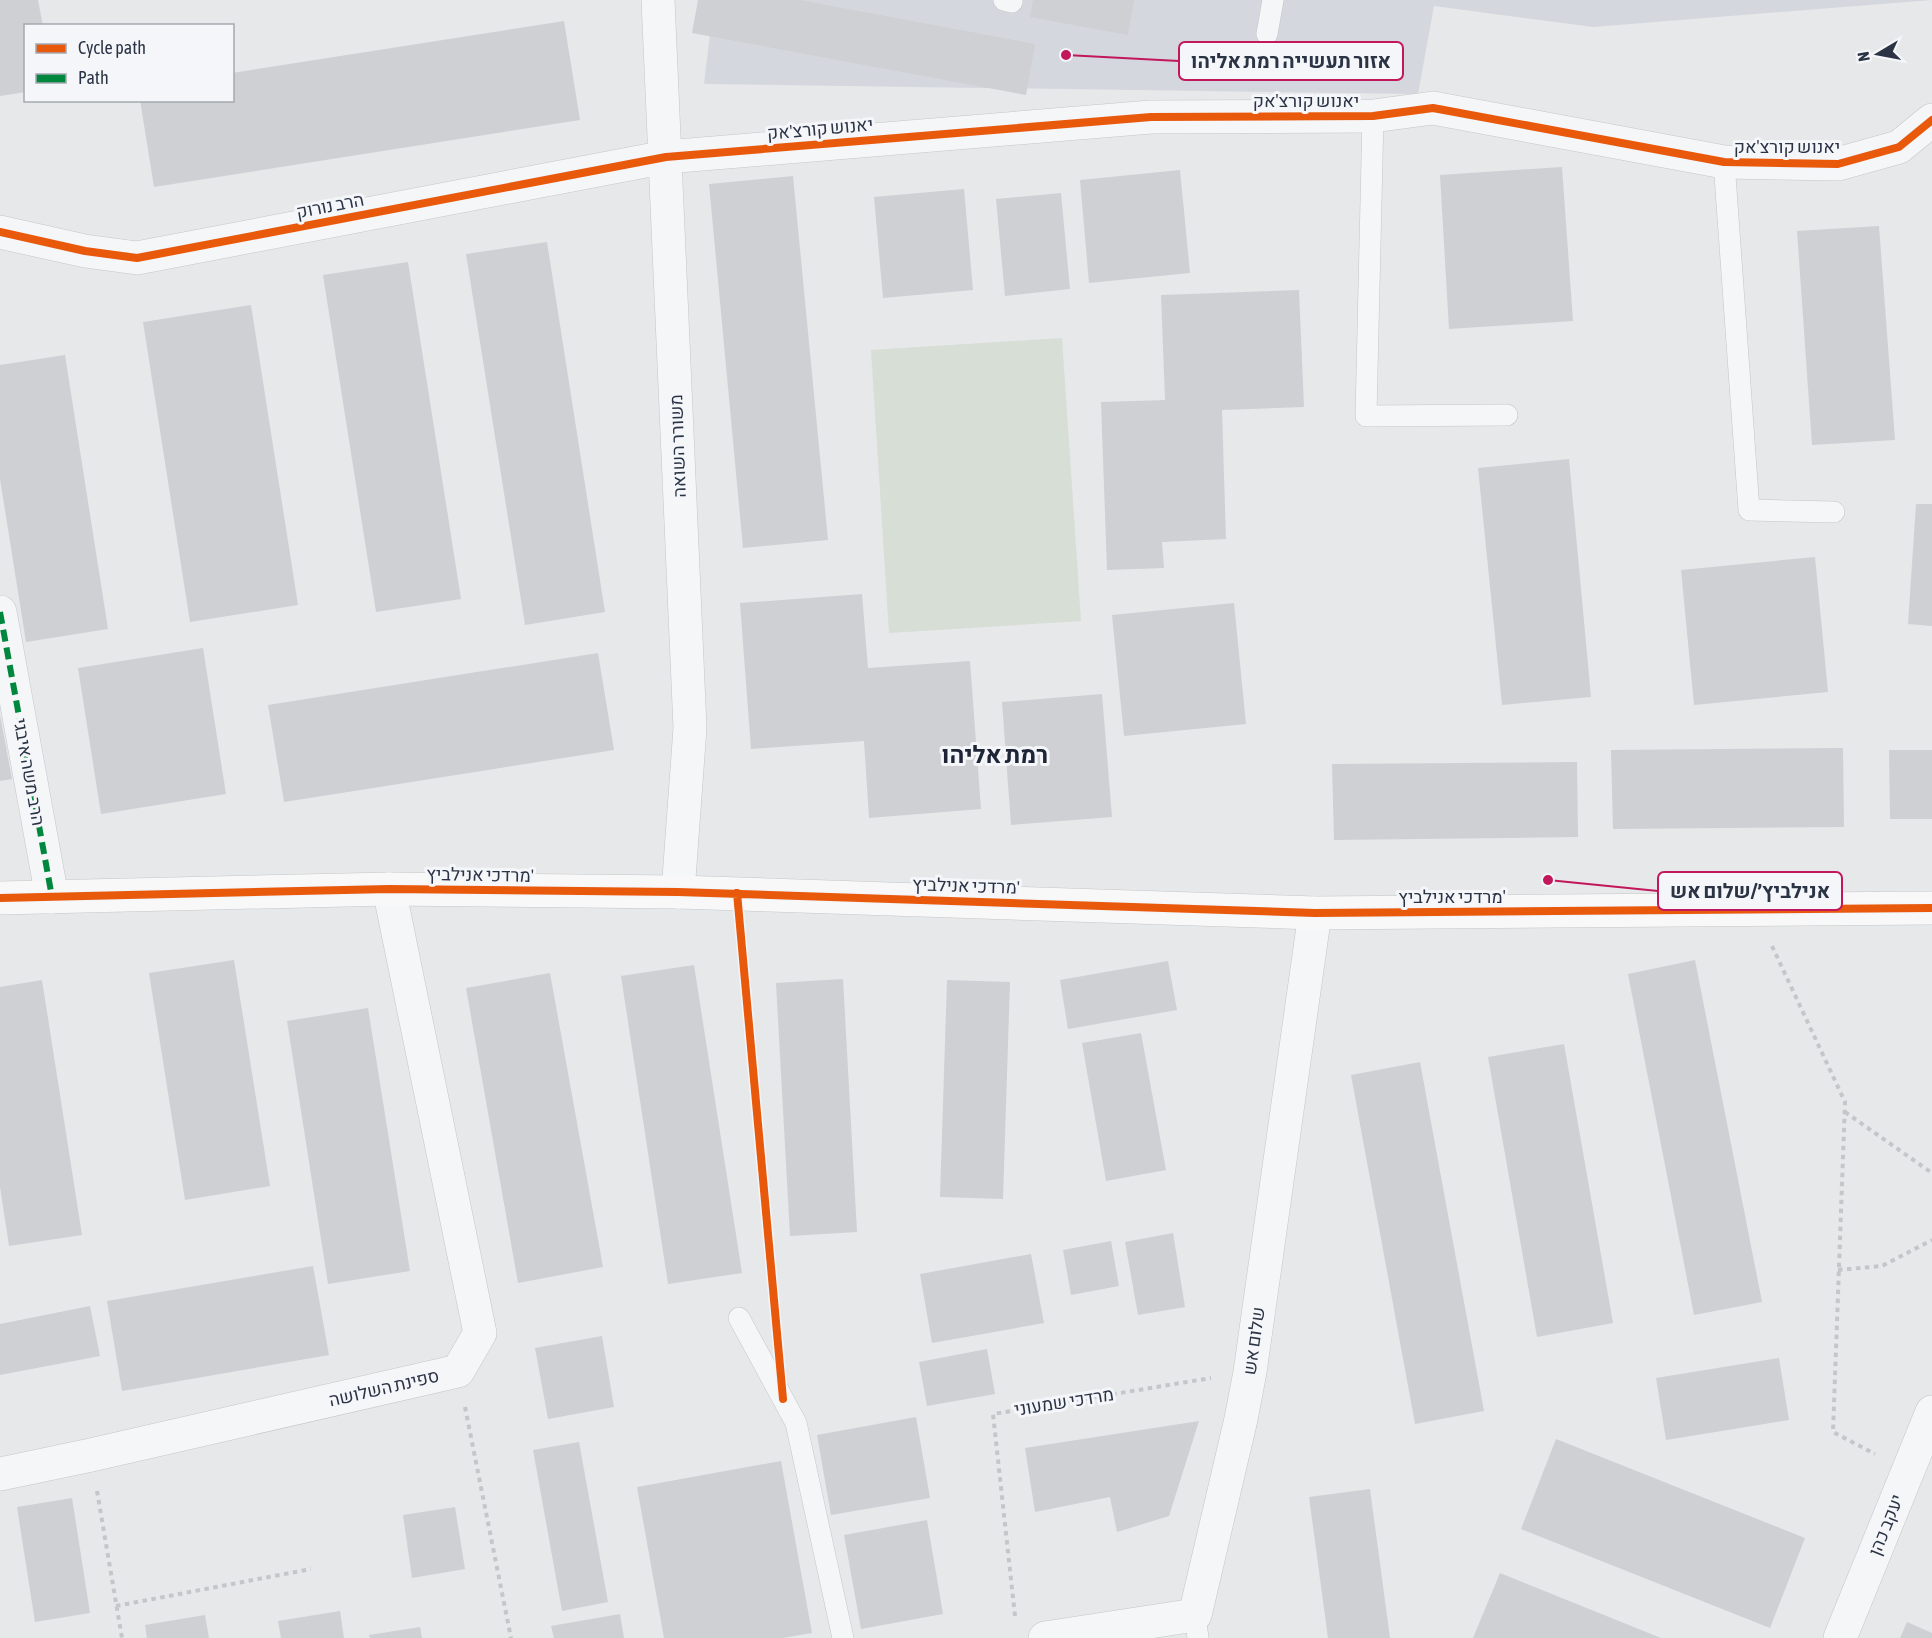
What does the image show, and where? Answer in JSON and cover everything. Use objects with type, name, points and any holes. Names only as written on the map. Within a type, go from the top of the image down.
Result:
[{"type":"street","name":"משורר השואה","points":[[658,0],[690,728],[678,892]]},
{"type":"street","name":"יאנוש קורצ'אק","points":[[666,158],[1151,117],[1373,116],[1432,108],[1724,162],[1838,164],[1899,147],[1932,120]]},
{"type":"street","name":"הרב נורוק","points":[[0,232],[85,251],[137,258],[666,158]]},
{"type":"street","name":"הרב משה איבגי","points":[[0,612],[52,897]]},
{"type":"street","name":"מרדכי אנילביץ'","points":[[0,898],[389,889],[678,892],[1315,913],[1932,908]]},
{"type":"street","name":"ספינת השלושה","points":[[0,1474],[458,1371],[480,1333],[389,889]]},
{"type":"street","name":"שלום אש","points":[[1030,1632],[1197,1626],[1250,1372],[1315,913]]},
{"type":"street","name":"יעקב כהן","points":[[1840,1638],[1932,1412]]},
{"type":"lane","points":[[1004,0],[1012,2],[1012,0]]},
{"type":"lane","points":[[1267,34],[1273,0]]},
{"type":"lane","points":[[1373,116],[1365,416],[1507,415]]},
{"type":"lane","points":[[1724,162],[1749,510],[1834,512]]},
{"type":"lane","points":[[739,1318],[796,1423],[843,1638]]},
{"type":"path","points":[[1755,909],[1845,1102],[1833,1432],[1908,1471]]},
{"type":"path","points":[[1845,1112],[1932,1173]]},
{"type":"path","points":[[1838,1270],[1882,1266],[1932,1240]]},
{"type":"path","points":[[458,1371],[511,1638]]},
{"type":"path","points":[[91,1455],[122,1638]]},
{"type":"path","points":[[116,1606],[311,1569]]},
{"type":"shaded area","points":[[714,0],[1932,0],[1593,27],[1434,6],[1418,94],[704,84]]},
{"type":"shaded area","points":[[1062,338],[1081,621],[889,633],[871,350]]},
{"type":"building","points":[[0,0],[38,0],[43,24],[24,24],[24,92],[0,96]]},
{"type":"building","points":[[698,0],[800,0],[1035,44],[1026,95],[692,33]]},
{"type":"building","points":[[1033,0],[1134,0],[1128,35],[1030,17]]},
{"type":"building","points":[[564,21],[580,120],[154,187],[140,102],[234,102],[234,73]]},
{"type":"building","points":[[1562,167],[1573,321],[1449,329],[1440,175]]},
{"type":"building","points":[[1180,170],[1190,273],[1089,283],[1080,180]]},
{"type":"building","points":[[793,176],[828,540],[743,548],[709,184]]},
{"type":"building","points":[[964,189],[973,290],[883,298],[874,197]]},
{"type":"building","points":[[1061,193],[1070,289],[1005,296],[996,199]]},
{"type":"building","points":[[1879,226],[1895,440],[1812,445],[1797,231]]},
{"type":"building","points":[[547,242],[605,612],[525,625],[466,254]]},
{"type":"building","points":[[408,262],[461,599],[376,612],[323,275]]},
{"type":"building","points":[[1299,290],[1304,407],[1222,410],[1226,539],[1162,542],[1164,568],[1107,570],[1101,402],[1165,400],[1161,295]]},
{"type":"building","points":[[251,305],[298,605],[190,622],[143,322]]},
{"type":"building","points":[[65,355],[108,629],[26,642],[0,479],[0,365]]},
{"type":"building","points":[[1569,459],[1591,697],[1502,705],[1478,468]]},
{"type":"building","points":[[1916,504],[1932,504],[1932,626],[1908,624]]},
{"type":"building","points":[[1815,557],[1828,692],[1694,705],[1681,570]]},
{"type":"building","points":[[862,594],[868,668],[970,661],[981,809],[869,818],[864,741],[751,749],[740,603]]},
{"type":"building","points":[[1234,603],[1246,724],[1124,736],[1112,615]]},
{"type":"building","points":[[203,648],[226,794],[101,814],[78,668]]},
{"type":"building","points":[[598,653],[614,750],[284,802],[268,705]]},
{"type":"building","points":[[1102,694],[1112,817],[1011,825],[1002,702]]},
{"type":"building","points":[[0,715],[12,779],[0,781]]},
{"type":"building","points":[[1843,748],[1844,827],[1613,829],[1611,750]]},
{"type":"building","points":[[1889,750],[1932,750],[1932,819],[1890,819]]},
{"type":"building","points":[[1577,762],[1578,837],[1334,840],[1332,764]]},
{"type":"building","points":[[234,960],[270,1186],[185,1200],[149,973]]},
{"type":"building","points":[[1695,960],[1762,1302],[1694,1315],[1628,974]]},
{"type":"building","points":[[1168,961],[1177,1010],[1068,1029],[1060,980]]},
{"type":"building","points":[[694,965],[742,1273],[668,1284],[621,976]]},
{"type":"building","points":[[550,973],[603,1267],[518,1283],[466,988]]},
{"type":"building","points":[[843,979],[857,1232],[790,1236],[776,983]]},
{"type":"building","points":[[42,980],[82,1235],[9,1246],[0,1187],[0,987]]},
{"type":"building","points":[[947,980],[1010,982],[1003,1199],[940,1197]]},
{"type":"building","points":[[368,1008],[410,1271],[328,1284],[287,1021]]},
{"type":"building","points":[[1141,1033],[1166,1170],[1106,1181],[1082,1043]]},
{"type":"building","points":[[1564,1044],[1613,1323],[1537,1337],[1488,1057]]},
{"type":"building","points":[[1420,1062],[1484,1411],[1415,1424],[1351,1075]]},
{"type":"building","points":[[1173,1233],[1185,1307],[1138,1315],[1125,1242]]},
{"type":"building","points":[[1111,1241],[1119,1286],[1071,1295],[1063,1250]]},
{"type":"building","points":[[1031,1254],[1044,1323],[932,1343],[920,1274]]},
{"type":"building","points":[[313,1266],[329,1355],[122,1391],[107,1301]]},
{"type":"building","points":[[90,1306],[100,1356],[0,1375],[0,1324]]},
{"type":"building","points":[[602,1336],[614,1407],[548,1419],[535,1348]]},
{"type":"building","points":[[987,1349],[995,1394],[927,1406],[919,1362]]},
{"type":"building","points":[[1779,1358],[1789,1420],[1666,1440],[1656,1378]]},
{"type":"building","points":[[916,1417],[930,1498],[831,1515],[817,1435]]},
{"type":"building","points":[[1199,1421],[1169,1516],[1117,1532],[1110,1497],[1035,1512],[1025,1448]]},
{"type":"building","points":[[1556,1439],[1805,1538],[1770,1628],[1521,1529]]},
{"type":"building","points":[[579,1442],[608,1602],[562,1611],[533,1450]]},
{"type":"building","points":[[781,1461],[812,1633],[783,1638],[664,1638],[637,1487]]},
{"type":"building","points":[[1370,1489],[1390,1638],[1328,1638],[1309,1497]]},
{"type":"building","points":[[72,1498],[90,1613],[35,1622],[17,1507]]},
{"type":"building","points":[[455,1507],[465,1569],[412,1578],[403,1515]]},
{"type":"building","points":[[927,1520],[943,1614],[861,1629],[844,1535]]},
{"type":"building","points":[[1500,1573],[1661,1638],[1473,1638]]},
{"type":"building","points":[[340,1611],[344,1638],[281,1638],[278,1621]]},
{"type":"building","points":[[620,1614],[624,1638],[554,1638],[551,1626]]},
{"type":"building","points":[[205,1615],[209,1638],[147,1638],[145,1625]]},
{"type":"building","points":[[1907,1622],[1932,1633],[1932,1638],[1900,1638]]},
{"type":"building","points":[[420,1627],[422,1638],[370,1638],[369,1635]]},
{"type":"marked path","points":[[0,612],[52,897]]},
{"type":"cycle path","points":[[0,232],[85,251],[137,258],[666,157],[1151,117],[1373,116],[1433,108],[1724,162],[1838,164],[1899,147],[1932,120]]},
{"type":"cycle path","points":[[0,898],[389,889],[678,892],[1315,913],[1932,908]]},
{"type":"cycle path","points":[[737,893],[783,1399]]},
{"type":"place","name":"אזור תעשייה רמת אליהו","points":[[1066,55]]},
{"type":"place","name":"אנילביץ׳/שלום אש","points":[[1548,880]]},
{"type":"district","name":"רמת אליהו","points":[[995,755]]}]
